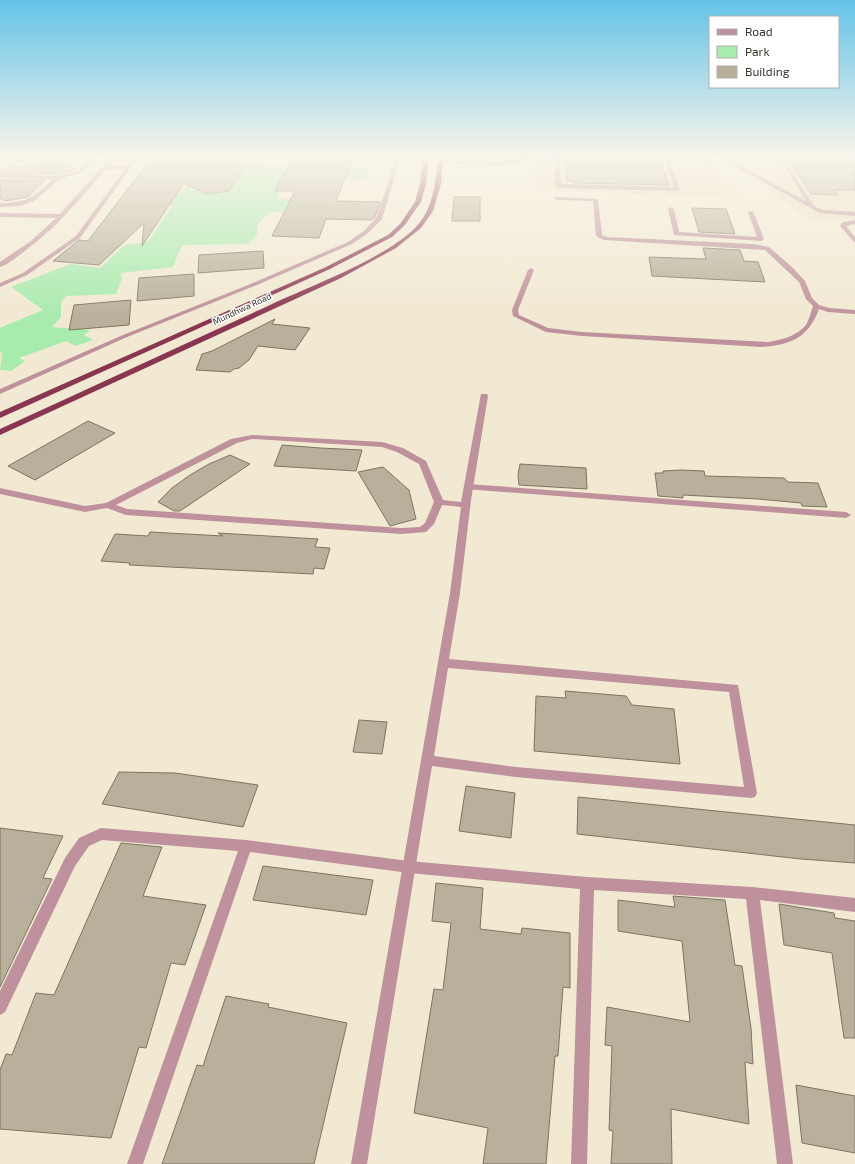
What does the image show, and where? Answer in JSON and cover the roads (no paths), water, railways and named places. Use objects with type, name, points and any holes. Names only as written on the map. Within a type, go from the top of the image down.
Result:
[{"type":"highway","name":"Mundhwa Road","points":[[0,415],[328,268],[390,236],[402,225],[412,210]]},
{"type":"highway","name":"Mundhwa Road","points":[[0,432],[342,274],[406,239],[419,227],[429,210]]},
{"type":"highway","points":[[100,370],[115,379]]},
{"type":"street","points":[[0,264],[31,245],[67,210]]},
{"type":"street","points":[[0,285],[25,274],[78,237],[98,210]]},
{"type":"street","points":[[0,392],[125,336],[250,286],[350,243],[366,232],[379,219],[382,210]]},
{"type":"street","points":[[597,210],[599,236],[606,239],[753,246],[767,248]]},
{"type":"street","points":[[671,210],[676,234],[761,239]]},
{"type":"street","points":[[819,210],[822,212],[855,214]]},
{"type":"street","points":[[751,212],[761,239],[767,248],[802,281],[809,299],[817,306],[828,310],[855,312]]},
{"type":"street","points":[[1,216],[62,216]]},
{"type":"street","points":[[855,222],[845,223],[843,226],[855,241]]},
{"type":"street","points":[[531,270],[515,310],[516,316],[546,330],[761,345],[778,344],[791,339],[809,325],[817,306]]},
{"type":"street","points":[[359,1164],[455,593],[465,505],[484,396]]},
{"type":"street","points":[[0,491],[84,508],[108,505],[234,441],[252,437],[382,445],[400,450],[423,463],[439,502],[430,524],[423,530],[401,531],[126,512],[108,505]]},
{"type":"street","points":[[468,487],[846,515]]},
{"type":"street","points":[[439,502],[465,505]]},
{"type":"street","points":[[426,760],[516,772],[751,793],[734,688],[443,663]]},
{"type":"street","points":[[0,1007],[70,862],[84,842],[101,834],[246,846],[409,867],[588,883],[752,893],[855,905]]},
{"type":"street","points":[[135,1164],[246,846]]},
{"type":"street","points":[[579,1164],[588,883]]},
{"type":"street","points":[[752,893],[785,1164]]}]
